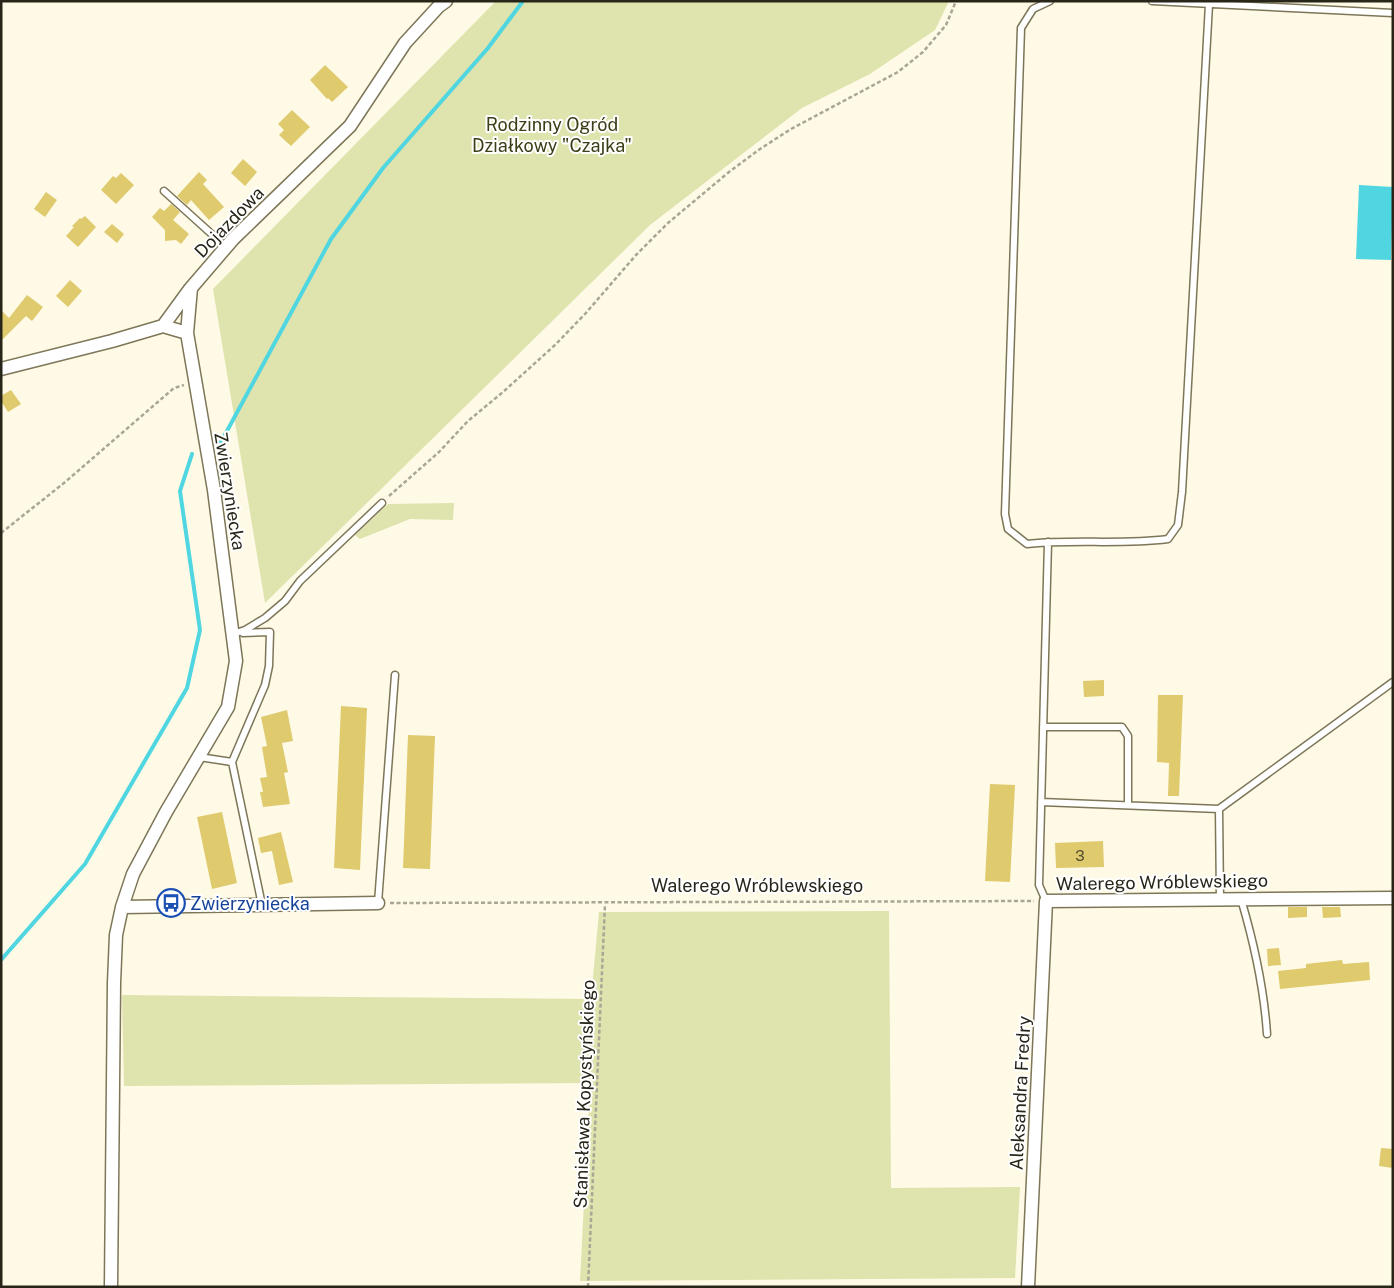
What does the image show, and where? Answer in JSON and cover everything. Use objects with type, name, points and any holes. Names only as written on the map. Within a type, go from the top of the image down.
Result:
[{"type":"street","name":"Dojazdowa","points":[[163,326],[191,288],[226,247],[350,126],[431,7],[446,1]]},
{"type":"street","points":[[1,369],[163,326],[186,332],[191,288]]},
{"type":"street","name":"Zwierzyniecka","points":[[111,1287],[116,935],[122,907],[133,874],[228,707],[236,661],[214,490],[186,332]]},
{"type":"street","name":"Walerego Wróblewskiego","points":[[1046,901],[1393,898]]},
{"type":"street","name":"Aleksandra Fredry","points":[[1028,1287],[1046,901]]},
{"type":"street","points":[[122,907],[378,903]]},
{"type":"lane","points":[[1050,1],[1034,10],[1021,28],[1004,514],[1008,530],[1027,544],[1048,542],[1142,542],[1168,539],[1178,525],[1183,482],[1209,4]]},
{"type":"lane","points":[[1152,1],[1393,13]]},
{"type":"lane","points":[[164,191],[226,247]]},
{"type":"lane","points":[[233,634],[245,630],[285,601],[300,582],[382,503]]},
{"type":"lane","points":[[1046,901],[1039,885],[1048,542]]},
{"type":"lane","points":[[233,634],[270,632],[270,666],[265,685],[232,762],[262,905]]},
{"type":"lane","points":[[378,903],[396,676]]},
{"type":"lane","points":[[1041,802],[1219,809],[1393,682]]},
{"type":"lane","points":[[1043,727],[1122,728],[1128,736],[1128,805]]},
{"type":"lane","points":[[199,757],[232,762]]},
{"type":"lane","points":[[1219,809],[1220,899]]},
{"type":"lane","points":[[1241,899],[1250,928],[1265,1000],[1267,1034]]},
{"type":"path","points":[[382,503],[439,452],[468,422],[555,345],[636,255],[668,223],[760,149],[791,129],[898,72],[922,52],[946,25],[956,1]]},
{"type":"path","points":[[1,533],[64,484],[174,388],[195,382]]},
{"type":"path","name":"Walerego Wróblewskiego","points":[[378,903],[1046,901]]},
{"type":"path","name":"Stanisława Kopystyńskiego","points":[[588,1287],[605,903]]},
{"type":"green space","name":"Rodzinny Ogród Działkowy \"Czajka\"","points":[[496,1],[949,1],[935,30],[870,74],[802,108],[650,225],[265,603],[213,289]]},
{"type":"green space","points":[[454,503],[453,520],[410,519],[360,539],[355,535],[388,504]]},
{"type":"green space","points":[[889,911],[891,1188],[1020,1187],[1015,1278],[580,1281],[590,1083],[124,1086],[122,995],[591,999],[599,912]]},
{"type":"water","points":[[1359,185],[1393,187],[1391,260],[1356,259]]},
{"type":"building","points":[[325,65],[348,87],[332,102],[310,80]]},
{"type":"building","points":[[292,110],[310,127],[291,146],[279,135],[284,130],[278,124]]},
{"type":"building","points":[[243,159],[257,172],[245,186],[231,173]]},
{"type":"building","points":[[199,172],[207,180],[203,184],[224,207],[209,220],[191,200],[187,205],[177,196]]},
{"type":"building","points":[[121,173],[134,185],[116,204],[101,190],[113,176],[116,178]]},
{"type":"building","points":[[46,192],[57,200],[45,217],[34,209]]},
{"type":"building","points":[[171,204],[180,212],[173,220],[189,234],[181,244],[176,240],[165,241],[165,230],[152,217],[160,208],[164,211]]},
{"type":"building","points":[[85,216],[96,227],[78,247],[66,236],[74,227],[72,226]]},
{"type":"building","points":[[112,224],[124,234],[117,243],[104,232]]},
{"type":"building","points":[[70,280],[82,291],[68,307],[56,296]]},
{"type":"building","points":[[27,295],[43,307],[32,321],[26,316],[1,341],[1,310],[9,318]]},
{"type":"building","points":[[11,390],[21,404],[8,412],[1,401],[1,396]]},
{"type":"building","points":[[1104,680],[1104,696],[1084,697],[1083,681]]},
{"type":"building","points":[[1158,695],[1183,695],[1179,796],[1168,796],[1169,763],[1157,762]]},
{"type":"building","points":[[341,706],[367,708],[360,870],[334,868]]},
{"type":"building","points":[[287,710],[293,741],[282,743],[288,772],[284,773],[290,804],[263,807],[260,792],[263,792],[260,778],[267,777],[262,747],[267,746],[261,717]]},
{"type":"building","points":[[408,735],[435,736],[430,869],[403,868]]},
{"type":"building","points":[[990,784],[1015,785],[1010,882],[985,881]]},
{"type":"building","points":[[222,812],[237,883],[212,889],[197,817]]},
{"type":"building","points":[[281,832],[293,882],[279,885],[272,851],[261,853],[258,838]]},
{"type":"building","points":[[1103,841],[1104,867],[1056,868],[1055,843]]},
{"type":"building","points":[[1288,907],[1307,907],[1307,917],[1288,918]]},
{"type":"building","points":[[1322,907],[1340,907],[1341,917],[1323,918]]},
{"type":"building","points":[[1279,948],[1281,965],[1268,966],[1267,949]]},
{"type":"building","points":[[1342,960],[1343,964],[1369,962],[1370,980],[1280,989],[1278,971],[1306,968],[1306,964]]},
{"type":"building","points":[[1381,1148],[1393,1149],[1393,1168],[1379,1166]]},
{"type":"waterway","points":[[221,442],[331,239],[383,168],[488,48],[523,1]]},
{"type":"waterway","points":[[1,960],[85,864],[187,688],[200,630],[180,491],[192,454]]},
{"type":"place","name":"Zwierzyniecka","points":[[171,903]]}]
